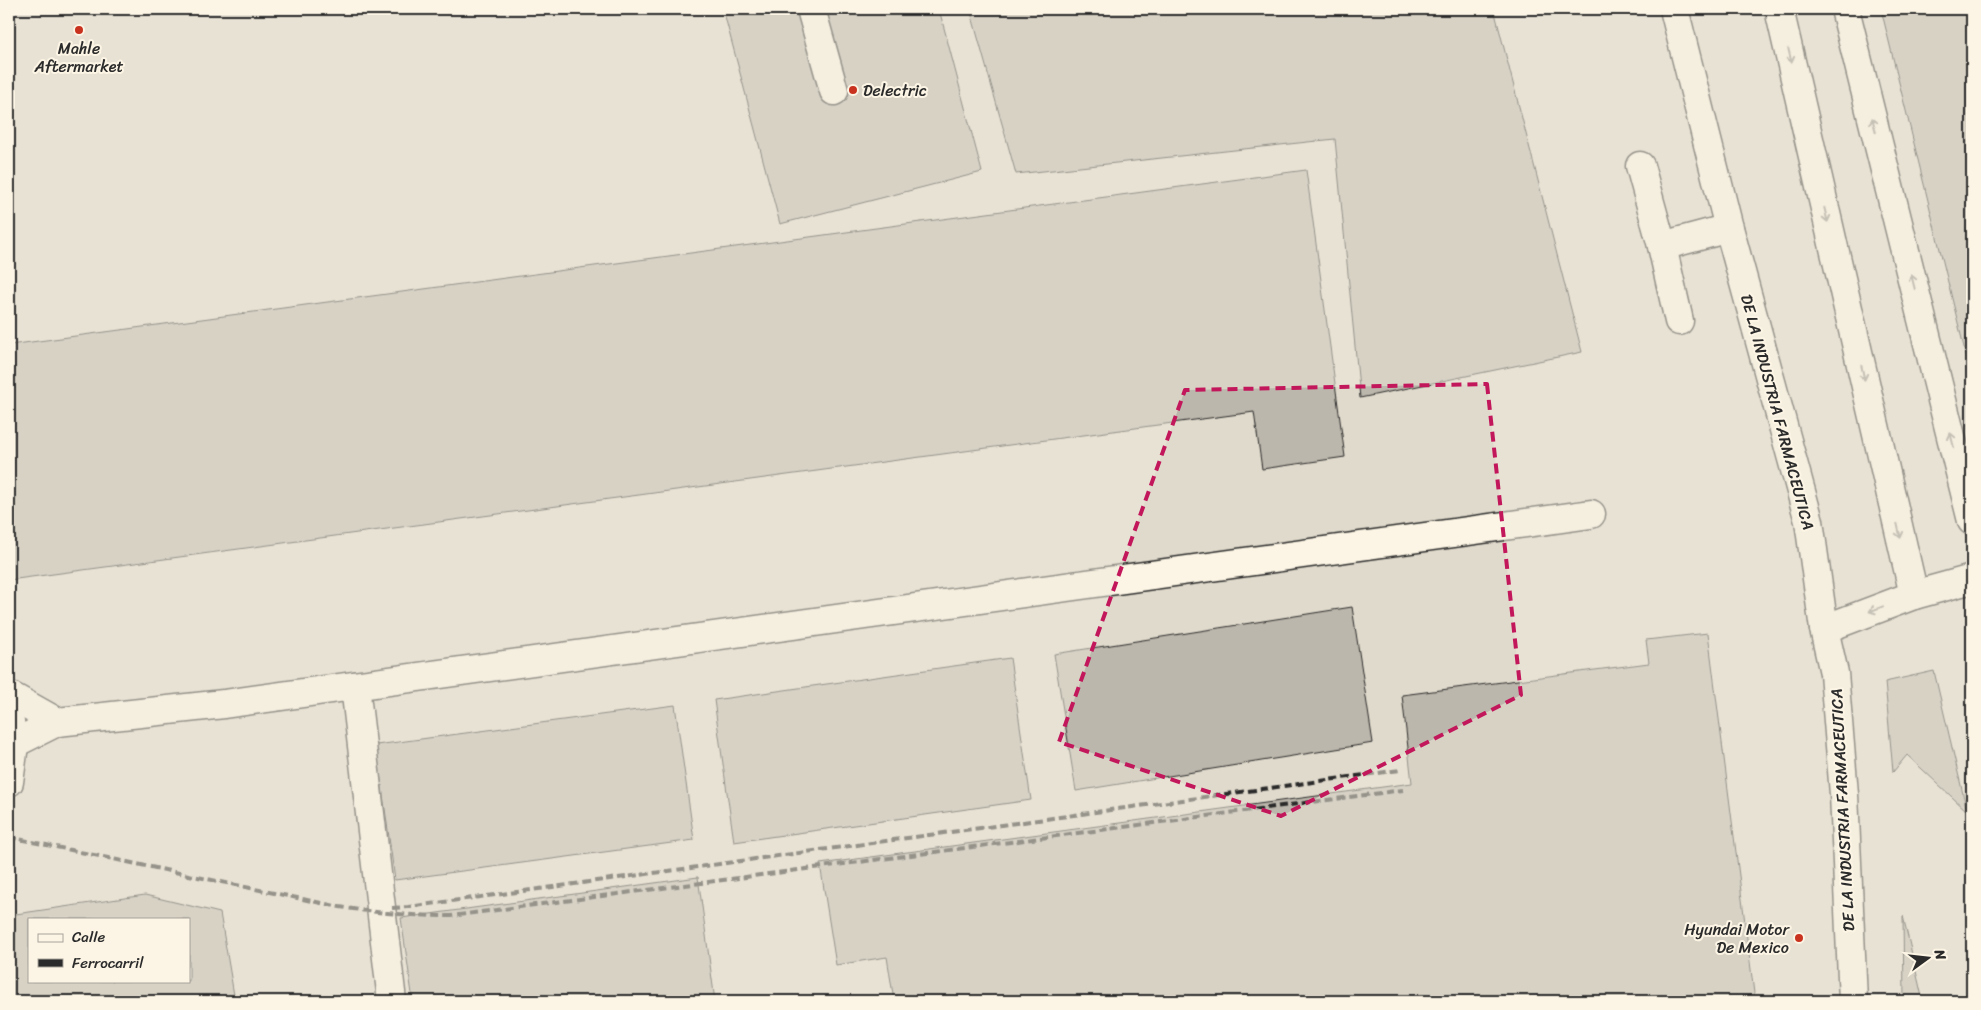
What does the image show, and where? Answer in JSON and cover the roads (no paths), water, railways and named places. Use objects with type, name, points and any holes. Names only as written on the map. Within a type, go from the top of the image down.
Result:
[{"type":"main road","points":[[811,9],[834,91]]},
{"type":"main road","name":"DE LA INDUSTRIA FARMACEUTICA","points":[[1674,9],[1729,228],[1809,521],[1824,630],[1834,673],[1844,794],[1852,1001]]},
{"type":"main road","points":[[1779,9],[1914,595]]},
{"type":"main road","points":[[1845,9],[1972,521]]},
{"type":"main road","points":[[1640,166],[1662,246],[1679,321]]},
{"type":"main road","points":[[1662,246],[1729,228]]},
{"type":"main road","points":[[11,745],[57,722],[224,704],[1591,514]]},
{"type":"main road","points":[[1824,630],[1914,595],[1972,579]]},
{"type":"main road","points":[[355,686],[392,1001]]},
{"type":"main road","points":[[9,695],[57,722]]},
{"type":"main road","points":[[9,717],[11,745],[9,782]]},
{"type":"railway","points":[[392,908],[1400,770]]},
{"type":"railway","points":[[9,837],[340,907],[395,914],[451,916],[1403,790]]},
{"type":"place","name":"Mahle Aftermarket","points":[[79,30]]},
{"type":"place","name":"Delectric","points":[[853,90]]},
{"type":"place","name":"Hyundai Motor De Mexico","points":[[1799,938]]}]
